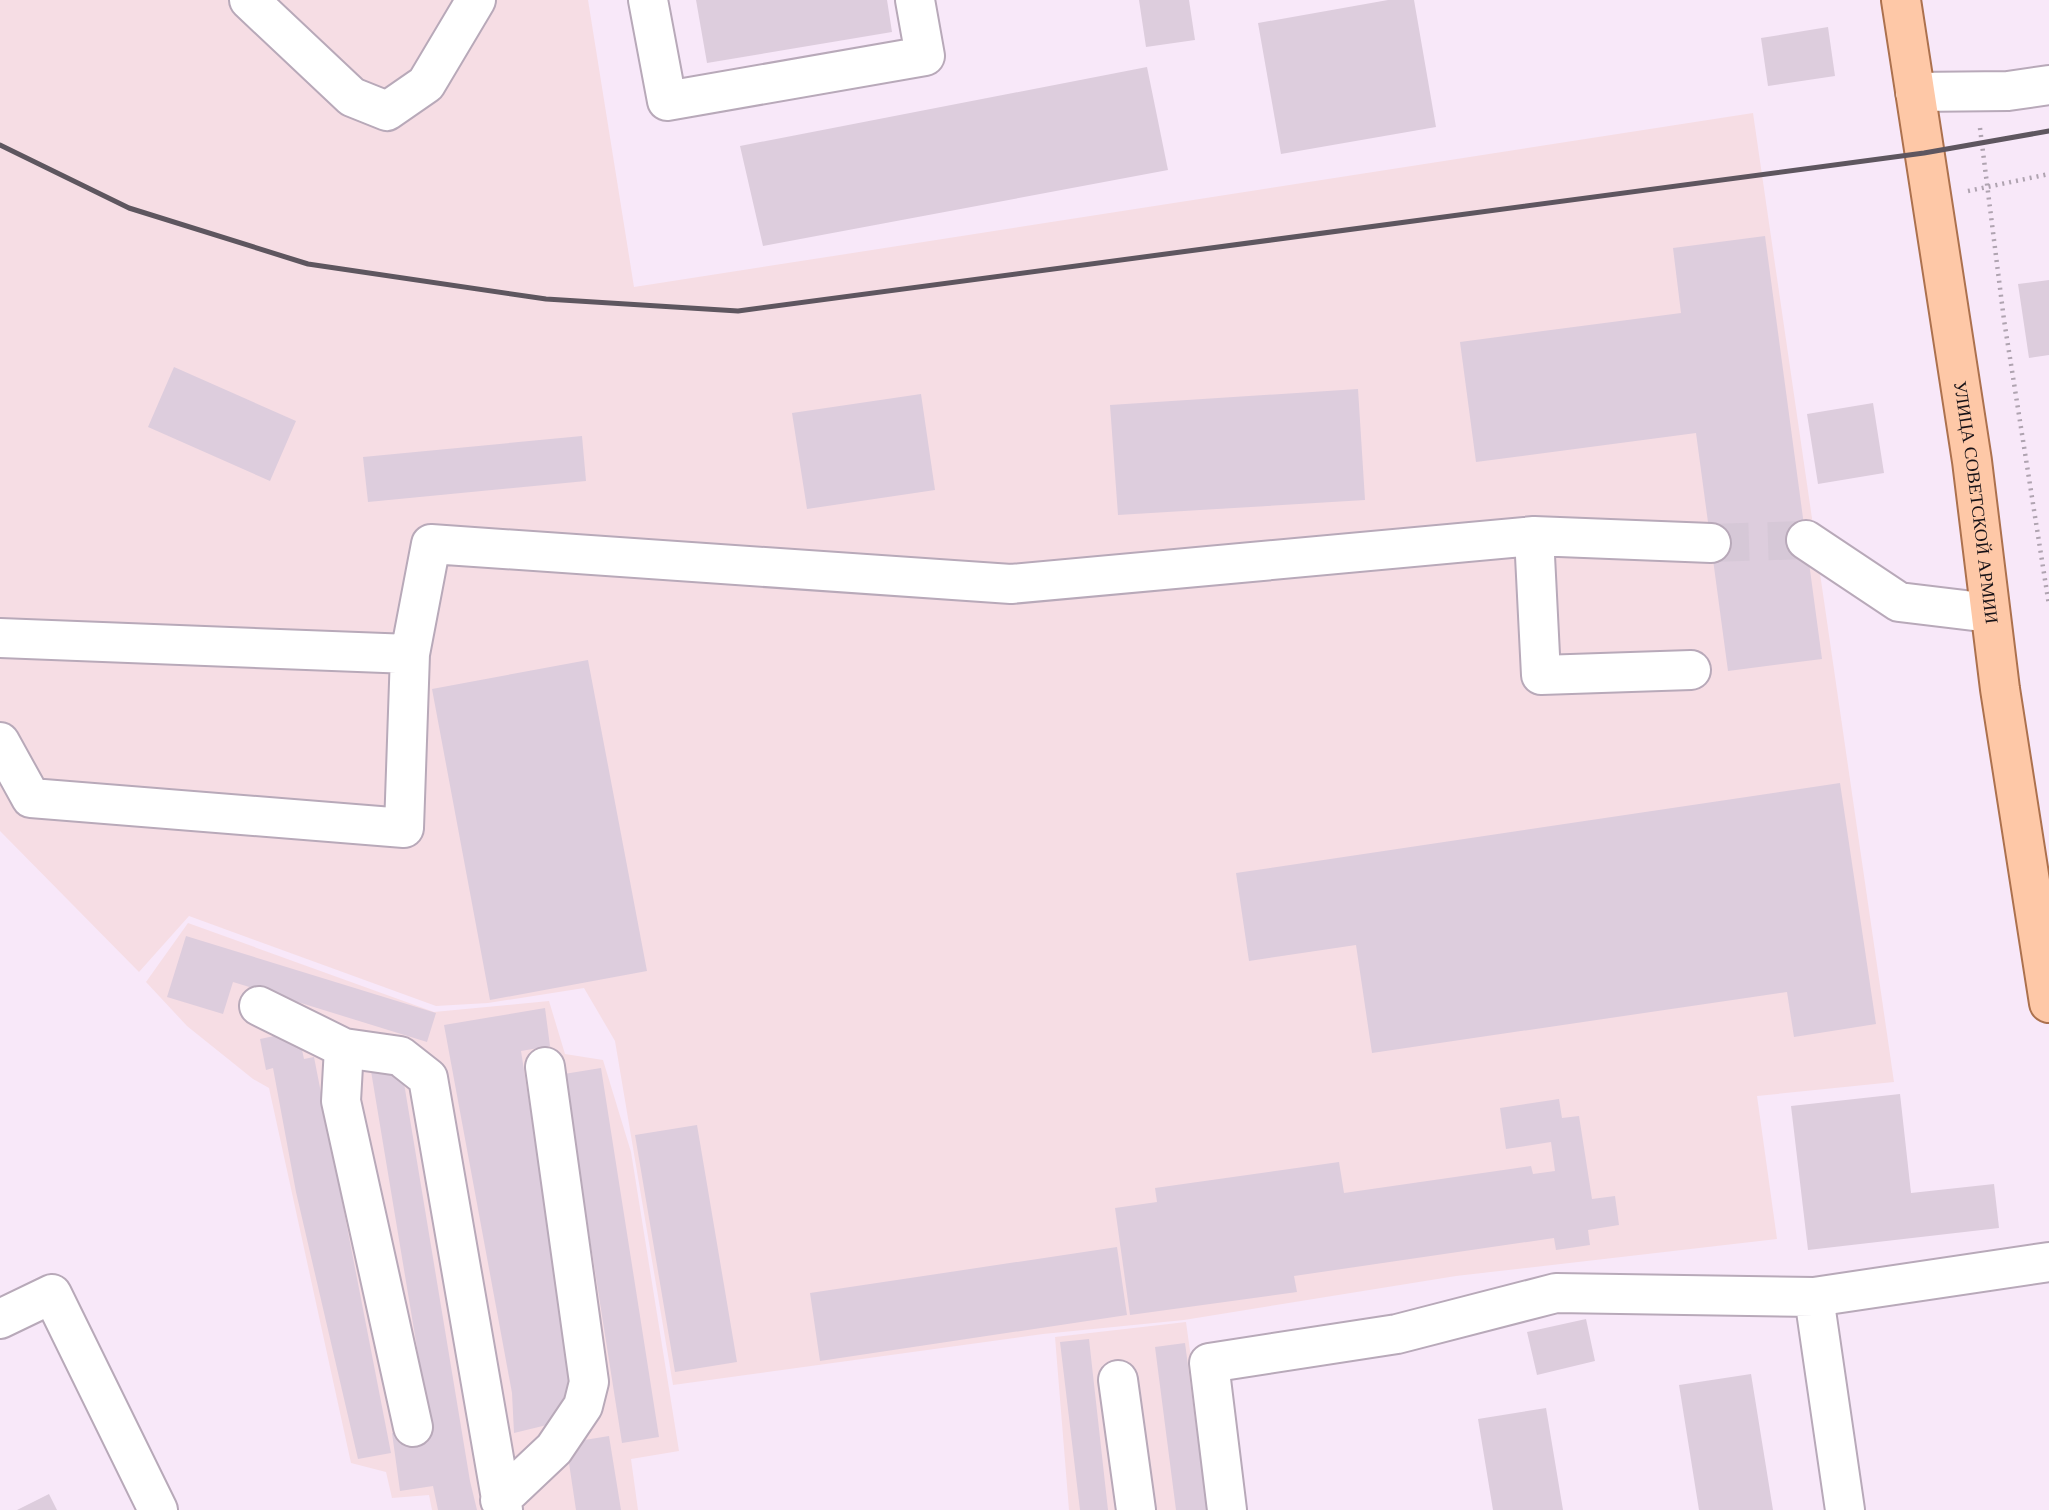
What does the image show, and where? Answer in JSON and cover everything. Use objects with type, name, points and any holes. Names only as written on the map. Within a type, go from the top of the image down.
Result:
[{"type":"main road","name":"УЛИЦА СОВЕТСКОЙ АРМИИ","points":[[1901,0],[1972,461],[1990,613],[2049,1003]]},
{"type":"street","points":[[249,0],[352,97],[387,111],[426,84],[476,0]]},
{"type":"street","points":[[648,0],[667,101],[925,56],[915,0]]},
{"type":"street","points":[[1915,92],[2008,91],[2049,85]]},
{"type":"street","points":[[0,742],[31,798],[404,828],[410,654],[431,544],[1011,584],[1534,536],[1711,543]]},
{"type":"street","points":[[1534,536],[1541,675],[1691,670]]},
{"type":"street","points":[[1806,540],[1899,602],[1990,613]]},
{"type":"street","points":[[0,638],[410,654]]},
{"type":"street","points":[[259,1006],[344,1048],[400,1056],[428,1078],[501,1505]]},
{"type":"street","points":[[344,1048],[341,1101],[413,1427]]},
{"type":"street","points":[[501,1505],[554,1449],[583,1406],[589,1382],[545,1067]]},
{"type":"street","points":[[1227,1510],[1209,1363],[1397,1335],[1556,1293],[1814,1297],[2049,1262]]},
{"type":"street","points":[[0,1319],[52,1294],[158,1510]]},
{"type":"street","points":[[1814,1297],[1845,1510]]},
{"type":"street","points":[[1118,1380],[1136,1510]]},
{"type":"path","points":[[1977,91],[2004,320],[2049,605]]},
{"type":"path","points":[[1931,197],[2049,174]]},
{"type":"shaded area","points":[[0,0],[588,0],[634,287],[1753,113],[1894,1082],[1757,1096],[1777,1239],[1456,1276],[1184,1320],[1043,1334],[673,1385],[615,1041],[584,988],[488,1003],[436,1006],[189,916],[139,972],[0,831]]},
{"type":"shaded area","points":[[188,923],[434,1012],[549,1001],[565,1054],[603,1060],[631,1152],[679,1451],[631,1459],[638,1510],[432,1510],[429,1495],[392,1498],[386,1472],[351,1463],[269,1088],[253,1079],[187,1026],[146,982]]},
{"type":"shaded area","points":[[1186,1322],[1212,1510],[1069,1510],[1055,1337]]},
{"type":"building","points":[[696,0],[887,0],[892,32],[707,63]]},
{"type":"building","points":[[1139,0],[1189,0],[1195,40],[1146,47]]},
{"type":"building","points":[[1388,0],[1414,0],[1436,127],[1281,154],[1258,23]]},
{"type":"building","points":[[1828,27],[1835,76],[1768,86],[1761,38]]},
{"type":"building","points":[[1147,67],[1168,170],[763,246],[740,146]]},
{"type":"building","points":[[1765,236],[1822,659],[1728,671],[1696,433],[1476,462],[1460,342],[1681,313],[1673,248]]},
{"type":"building","points":[[2049,280],[2049,355],[2029,358],[2018,284]]},
{"type":"building","points":[[174,367],[296,421],[270,481],[148,427]]},
{"type":"building","points":[[1358,389],[1365,500],[1118,515],[1110,405]]},
{"type":"building","points":[[921,394],[935,490],[807,509],[792,413]]},
{"type":"building","points":[[1873,403],[1884,473],[1818,484],[1807,414]]},
{"type":"building","points":[[582,436],[586,481],[368,502],[363,457]]},
{"type":"building","points":[[588,660],[647,971],[490,1000],[432,689]]},
{"type":"building","points":[[1840,783],[1876,1024],[1794,1037],[1787,992],[1372,1053],[1356,945],[1249,961],[1236,873]]},
{"type":"building","points":[[186,936],[436,1013],[427,1042],[233,982],[223,1014],[167,997]]},
{"type":"building","points":[[545,1008],[550,1046],[521,1051],[573,1382],[555,1423],[514,1433],[512,1393],[444,1025]]},
{"type":"building","points":[[298,1031],[304,1059],[314,1057],[391,1453],[358,1459],[296,1192],[273,1068],[266,1070],[260,1039]]},
{"type":"building","points":[[401,1065],[477,1510],[438,1510],[433,1486],[400,1491],[392,1433],[430,1426],[371,1071]]},
{"type":"building","points":[[601,1068],[659,1437],[622,1443],[564,1074]]},
{"type":"building","points":[[1900,1094],[1911,1193],[1994,1184],[1999,1228],[1808,1250],[1791,1106]]},
{"type":"building","points":[[1559,1099],[1562,1118],[1579,1116],[1592,1199],[1615,1196],[1619,1225],[1588,1230],[1590,1245],[1556,1250],[1554,1238],[1294,1276],[1297,1292],[1130,1315],[1115,1208],[1157,1202],[1155,1188],[1339,1162],[1344,1193],[1531,1166],[1533,1174],[1555,1171],[1551,1142],[1506,1149],[1500,1108]]},
{"type":"building","points":[[697,1125],[737,1362],[675,1372],[635,1135]]},
{"type":"building","points":[[1117,1247],[1127,1315],[820,1361],[810,1293]]},
{"type":"building","points":[[1586,1319],[1595,1361],[1537,1375],[1527,1332]]},
{"type":"building","points":[[1089,1339],[1108,1510],[1080,1510],[1060,1342]]},
{"type":"building","points":[[1185,1343],[1207,1510],[1176,1510],[1155,1347]]},
{"type":"building","points":[[1751,1374],[1773,1510],[1699,1510],[1679,1385]]},
{"type":"building","points":[[1546,1408],[1563,1510],[1493,1510],[1478,1419]]},
{"type":"building","points":[[609,1436],[621,1510],[576,1510],[566,1443]]},
{"type":"building","points":[[49,1494],[57,1510],[17,1510]]},
{"type":"tunnel","points":[[1711,543],[1806,540]]},
{"type":"railway","points":[[0,145],[129,208],[308,264],[546,299],[738,311],[1924,153],[2049,131]]}]
